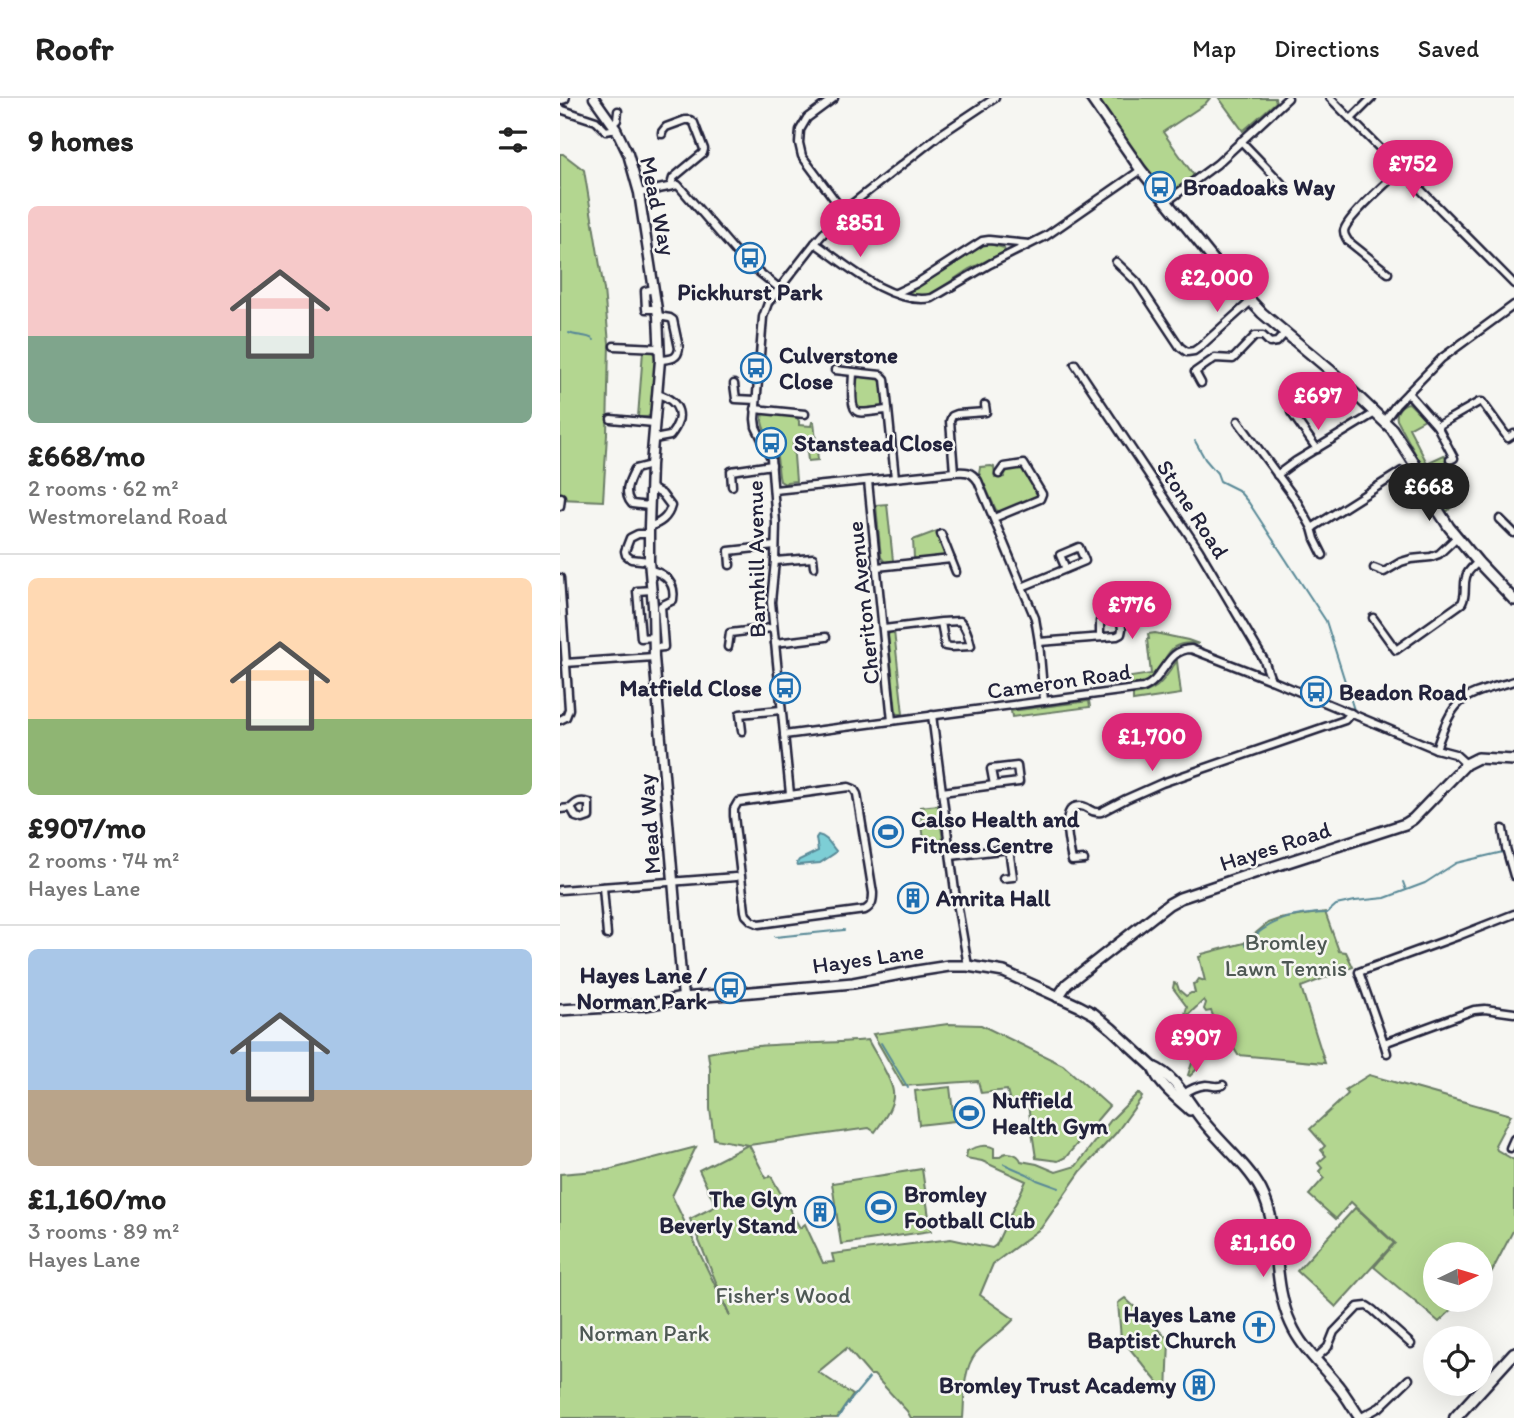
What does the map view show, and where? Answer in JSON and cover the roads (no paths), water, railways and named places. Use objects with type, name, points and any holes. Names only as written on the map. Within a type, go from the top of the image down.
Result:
[{"type":"main road","points":[[1091,98],[1166,202],[1251,302],[1331,371],[1396,435],[1438,510],[1457,537],[1478,562],[1512,594]]},
{"type":"main road","points":[[1466,764],[1478,758],[1514,760]]},
{"type":"main road","name":"Hayes Road","points":[[1058,997],[1066,984],[1169,904],[1262,870],[1405,824],[1466,764]]},
{"type":"main road","name":"Hayes Lane","points":[[560,1010],[645,1005],[683,998],[853,983],[949,966],[968,966],[1003,972],[1094,1014],[1153,1067],[1160,1069],[1184,1094],[1201,1119]]},
{"type":"main road","name":"Hayes Lane","points":[[1153,1067],[1156,1075],[1201,1119],[1252,1176],[1262,1192],[1271,1221],[1280,1295],[1284,1307],[1298,1338],[1340,1388],[1360,1418]]},
{"type":"main road","points":[[1455,1418],[1514,1354]]},
{"type":"street","name":"Mead Way","points":[[594,98],[615,126],[628,154],[639,193],[658,312],[660,360],[651,465],[649,561],[664,647],[654,653]]},
{"type":"street","points":[[834,98],[807,118],[800,130],[799,143],[802,156],[843,211]]},
{"type":"street","points":[[639,193],[678,185],[740,257],[779,288],[843,211],[942,134],[995,98]]},
{"type":"street","points":[[1330,98],[1514,284]]},
{"type":"street","points":[[1351,119],[1372,98]]},
{"type":"street","points":[[1166,202],[1217,163],[1285,99]]},
{"type":"street","points":[[560,109],[596,121],[606,131],[615,126],[618,111]]},
{"type":"street","points":[[662,135],[666,127],[690,120],[694,123],[704,149],[703,153],[673,178],[671,185]]},
{"type":"street","points":[[1241,141],[1286,188]]},
{"type":"street","points":[[1388,273],[1348,241],[1344,231],[1351,219],[1401,169]]},
{"type":"street","points":[[815,243],[864,278],[896,293],[923,300],[932,298],[990,264],[1046,236],[1141,170]]},
{"type":"street","points":[[896,293],[982,241],[1032,244]]},
{"type":"street","points":[[1116,262],[1137,282],[1184,351],[1190,352],[1202,346],[1251,302]]},
{"type":"street","name":"Barnhill Avenue","points":[[779,288],[768,303],[763,317],[755,409],[757,427],[769,451],[772,465],[776,523],[772,628],[790,794]]},
{"type":"street","points":[[1384,421],[1442,358],[1514,305]]},
{"type":"street","points":[[658,312],[673,320],[679,348],[679,353],[674,358],[660,360]]},
{"type":"street","points":[[1201,383],[1195,372],[1215,358],[1233,359],[1255,336],[1263,336],[1270,343],[1277,342],[1285,333]]},
{"type":"street","points":[[614,346],[659,348]]},
{"type":"street","name":"Stone Road","points":[[1075,364],[1199,550],[1264,660],[1271,680]]},
{"type":"street","points":[[835,370],[884,377],[895,478]]},
{"type":"street","points":[[853,372],[852,406],[855,411],[860,413],[888,410]]},
{"type":"street","points":[[734,384],[736,401],[756,400]]},
{"type":"street","points":[[1408,393],[1437,426],[1454,458],[1450,460]]},
{"type":"street","points":[[654,439],[670,436],[679,419],[673,402],[658,394]]},
{"type":"street","points":[[1437,426],[1482,402],[1508,438],[1514,434]]},
{"type":"street","points":[[954,472],[950,421],[952,416],[986,412],[985,405]]},
{"type":"street","points":[[755,409],[806,414]]},
{"type":"street","points":[[1291,412],[1317,449]]},
{"type":"street","points":[[1278,475],[1375,413]]},
{"type":"street","points":[[611,419],[654,423]]},
{"type":"street","points":[[1238,421],[1296,500],[1323,555]]},
{"type":"street","points":[[994,518],[1040,499],[1042,494],[1024,464],[1004,467],[999,474]]},
{"type":"street","points":[[649,506],[632,504],[627,497],[626,488],[635,469],[651,465]]},
{"type":"street","points":[[732,486],[731,471],[772,465]]},
{"type":"street","points":[[774,490],[966,471],[974,475],[1035,618],[1044,701]]},
{"type":"street","points":[[1312,528],[1402,471]]},
{"type":"street","name":"Cheriton Avenue","points":[[868,481],[892,720]]},
{"type":"street","points":[[649,561],[631,559],[625,551],[630,538],[660,523],[670,512],[671,506],[662,494],[651,488]]},
{"type":"street","points":[[560,506],[561,497]]},
{"type":"street","points":[[1500,519],[1514,533]]},
{"type":"street","points":[[941,534],[956,572]]},
{"type":"street","points":[[1374,569],[1384,572],[1401,562],[1439,554],[1457,537]]},
{"type":"street","points":[[730,565],[729,551],[775,546]]},
{"type":"street","points":[[775,561],[813,558],[814,567]]},
{"type":"street","points":[[877,567],[951,559]]},
{"type":"street","points":[[1373,618],[1396,650],[1462,603],[1466,595],[1466,578],[1478,562]]},
{"type":"street","points":[[1022,587],[1066,569]]},
{"type":"street","name":"Mead Way","points":[[650,570],[661,573],[672,584],[674,594],[673,600],[657,606]]},
{"type":"street","points":[[560,578],[569,704],[563,718]]},
{"type":"street","points":[[652,590],[637,592],[641,638],[654,637]]},
{"type":"street","name":"Mead Way","points":[[657,606],[654,653],[683,998]]},
{"type":"street","points":[[1039,642],[1117,636],[1122,629],[1120,616],[1111,614],[1100,621],[1100,637]]},
{"type":"street","points":[[884,629],[941,622],[960,621],[975,645],[951,648],[945,646],[941,622]]},
{"type":"street","points":[[728,647],[730,633],[772,628]]},
{"type":"street","points":[[775,643],[826,637]]},
{"type":"street","name":"Cameron Road","points":[[784,735],[1143,688],[1156,681],[1171,657],[1187,648],[1455,754],[1466,764]]},
{"type":"street","points":[[565,663],[654,653]]},
{"type":"street","points":[[1436,748],[1448,717],[1461,700],[1477,692],[1514,681]]},
{"type":"street","points":[[742,731],[740,715],[781,710]]},
{"type":"street","points":[[1084,860],[1072,862],[1068,839],[1066,818],[1075,806],[1084,806],[1097,814],[1162,783],[1345,720],[1351,713]]},
{"type":"street","points":[[932,715],[955,891],[968,966]]},
{"type":"street","points":[[942,792],[1019,782],[1017,766],[992,769],[994,785]]},
{"type":"street","points":[[849,787],[856,790],[873,893],[873,902],[868,908],[759,924],[746,915],[734,809],[741,801],[790,794],[849,787]]},
{"type":"street","points":[[560,809],[571,808]]},
{"type":"street","points":[[1503,829],[1514,876]]},
{"type":"street","points":[[951,856],[1009,849],[1013,877],[1003,878]]},
{"type":"street","points":[[560,890],[736,877]]},
{"type":"street","points":[[603,887],[607,935]]},
{"type":"street","points":[[1387,1053],[1359,972],[1514,914]]},
{"type":"street","points":[[1384,1043],[1474,1010],[1514,1013]]},
{"type":"street","points":[[1184,1094],[1188,1090],[1207,1085],[1223,1085]]},
{"type":"street","points":[[1510,1148],[1514,1139]]},
{"type":"street","points":[[1315,1359],[1328,1347],[1334,1332],[1358,1307],[1373,1310],[1411,1344]]},
{"type":"street","points":[[1360,1418],[1380,1407],[1409,1379]]},
{"type":"water","points":[[818,835],[828,841],[835,853],[820,863],[798,865],[799,860],[818,851]]},
{"type":"waterway","points":[[569,333],[594,340]]},
{"type":"waterway","points":[[1195,441],[1220,481],[1238,490],[1249,503],[1326,621],[1354,710]]},
{"type":"waterway","points":[[1245,945],[1263,929],[1282,920],[1304,914],[1327,913],[1336,905],[1385,898],[1425,883],[1456,863],[1503,852]]},
{"type":"waterway","points":[[1403,882],[1406,890]]},
{"type":"waterway","points":[[775,937],[844,930]]},
{"type":"waterway","points":[[881,1043],[908,1088]]},
{"type":"waterway","points":[[1004,1164],[1059,1188]]},
{"type":"waterway","points":[[838,1418],[869,1378]]},
{"type":"place","name":"Broadoaks Way","points":[[1160,187]]},
{"type":"place","name":"Pickhurst Park","points":[[750,258]]},
{"type":"place","name":"Culverstone Close","points":[[756,368]]},
{"type":"place","name":"Stanstead Close","points":[[771,443]]},
{"type":"place","name":"Matfield Close","points":[[785,688]]},
{"type":"place","name":"Beadon Road","points":[[1316,692]]},
{"type":"place","name":"Calso Health and Fitness Centre","points":[[888,832]]},
{"type":"place","name":"Amrita Hall","points":[[913,898]]},
{"type":"place","name":"Hayes Lane / Norman Park","points":[[730,988]]},
{"type":"place","name":"Nuffield Health Gym","points":[[969,1113]]},
{"type":"place","name":"Bromley Football Club","points":[[881,1207]]},
{"type":"place","name":"The Glyn Beverly Stand","points":[[820,1212]]},
{"type":"place","name":"Hayes Lane Baptist Church","points":[[1259,1327]]},
{"type":"place","name":"Bromley Trust Academy","points":[[1199,1385]]},
{"type":"park label","name":"Bromley Lawn Tennis","points":[[1286,955]]},
{"type":"park label","name":"Fisher's Wood","points":[[783,1295]]},
{"type":"park label","name":"Norman Park","points":[[644,1333]]}]
